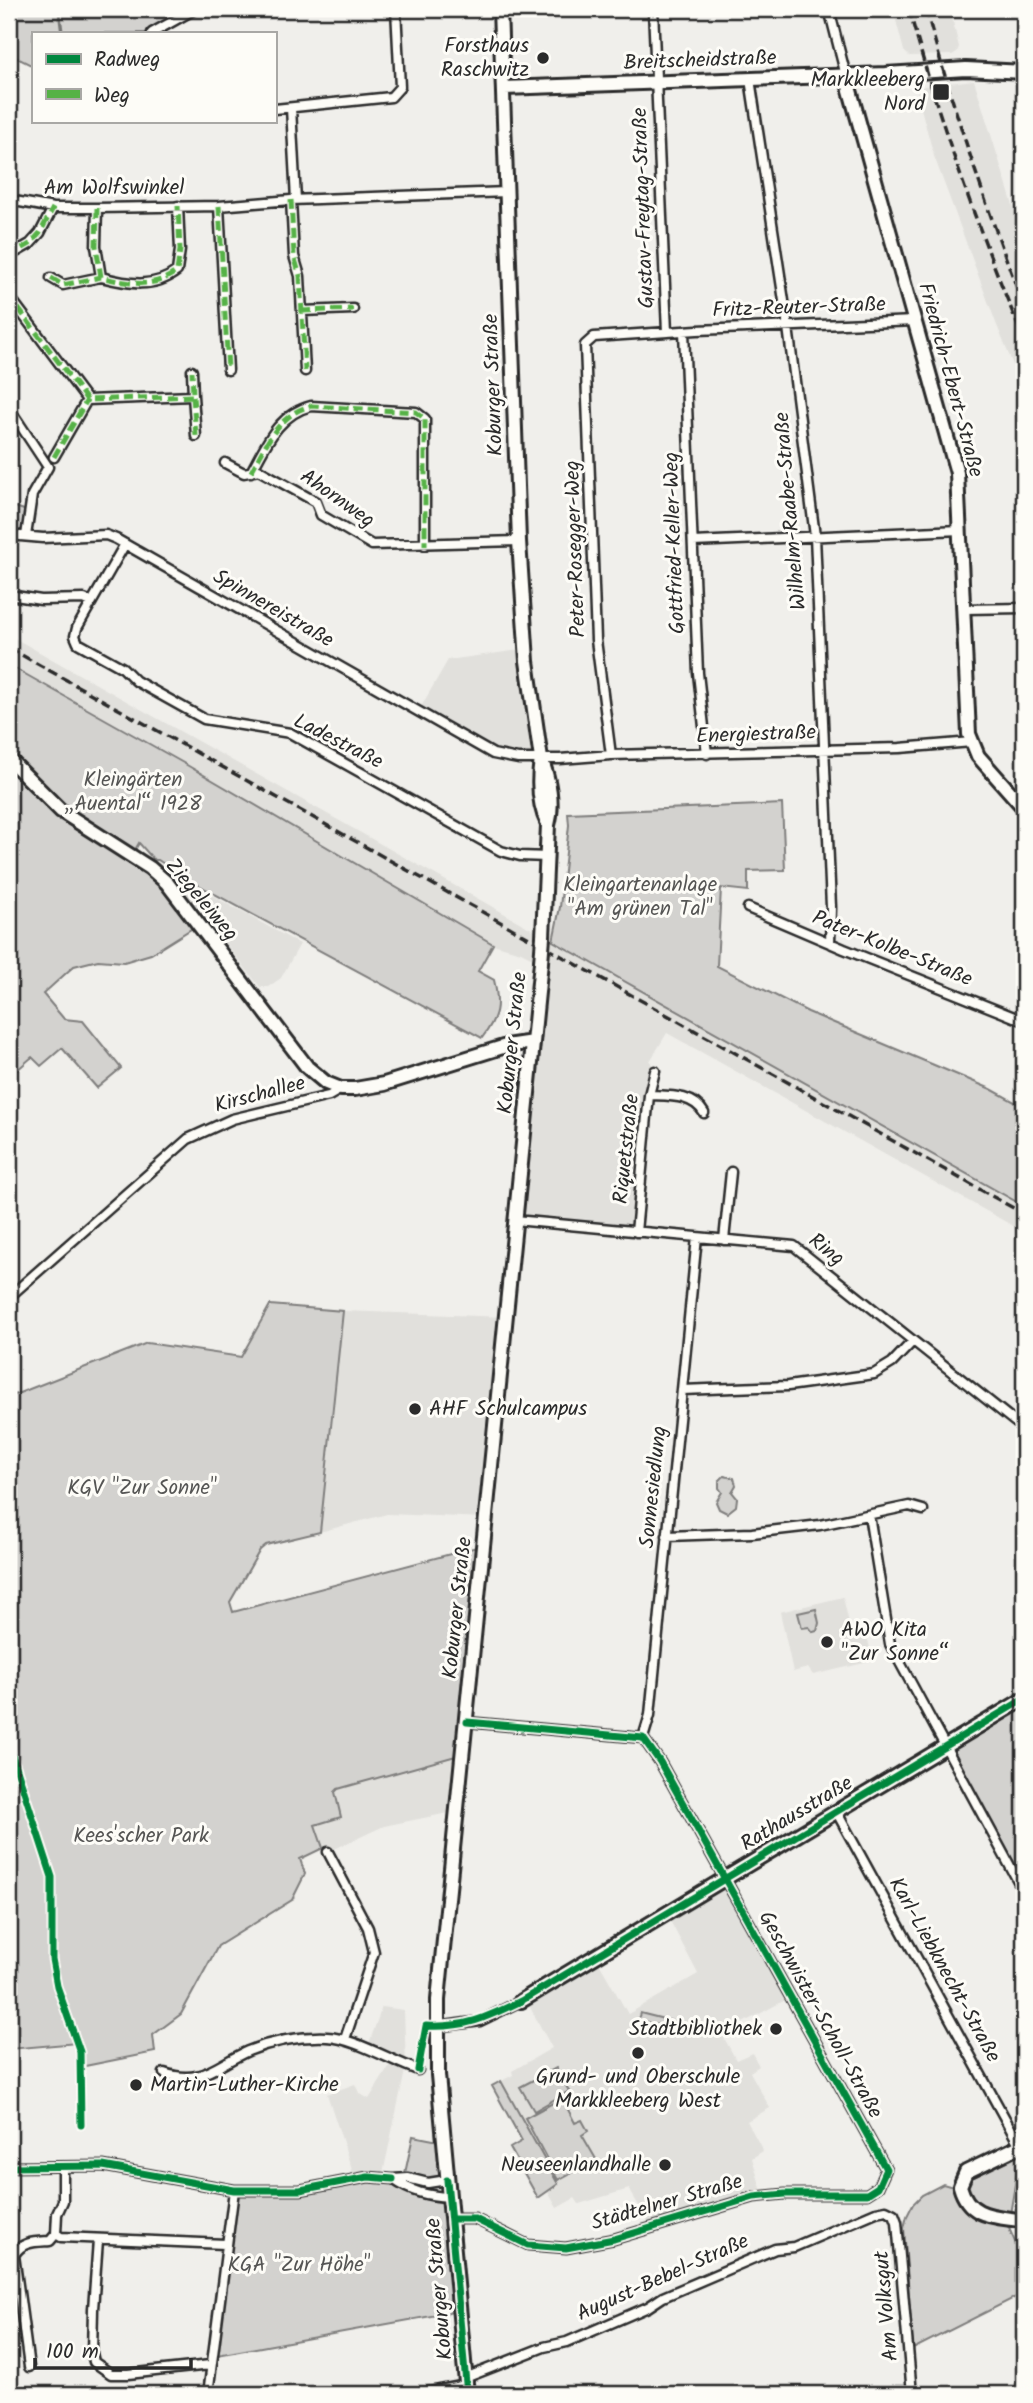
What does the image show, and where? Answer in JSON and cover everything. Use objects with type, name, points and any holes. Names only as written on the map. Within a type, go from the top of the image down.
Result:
[{"type":"main road","name":"Koburger Straße","points":[[466,2386],[438,2075],[437,2027],[544,937],[548,857],[548,825],[543,814],[540,790],[541,759],[527,662],[519,541],[500,9]]},
{"type":"main road","name":"Breitscheidstraße","points":[[504,88],[971,69],[1024,72]]},
{"type":"main road","name":"Friedrich-Ebert-Straße","points":[[846,76],[955,461],[958,477],[967,718],[972,742],[979,758],[1024,808]]},
{"type":"main road","name":"Ziegeleiweg","points":[[9,759],[61,811],[144,864],[167,883],[307,1067],[326,1083],[341,1089]]},
{"type":"main road","name":"Kirschallee","points":[[341,1089],[384,1084],[506,1046],[533,1042]]},
{"type":"main road","name":"Rathausstraße","points":[[521,2001],[1024,1699]]},
{"type":"main road","points":[[1022,2145],[968,2171],[963,2175],[960,2186],[964,2198],[972,2208],[983,2213],[1024,2221]]},
{"type":"street","points":[[154,32],[195,9]]},
{"type":"street","points":[[276,109],[391,97],[400,87],[396,9]]},
{"type":"street","name":"Gustav-Freytag-Straße","points":[[653,9],[667,332]]},
{"type":"street","points":[[829,9],[846,76]]},
{"type":"street","name":"Wilhelm-Raabe-Straße","points":[[750,79],[788,327],[815,536],[831,907],[830,943]]},
{"type":"street","points":[[291,108],[294,256],[300,276],[305,371]]},
{"type":"street","name":"Am Wolfswinkel","points":[[9,200],[52,208],[97,208],[219,206],[294,200],[507,192]]},
{"type":"street","points":[[51,278],[64,285],[101,277],[139,284],[165,281],[177,271],[180,250],[177,206]]},
{"type":"street","points":[[219,206],[228,370]]},
{"type":"street","points":[[9,256],[30,244],[40,233],[52,208]]},
{"type":"street","points":[[97,208],[96,246],[101,277]]},
{"type":"street","points":[[9,296],[86,400]]},
{"type":"street","points":[[302,311],[353,309]]},
{"type":"street","name":"Fritz-Reuter-Straße","points":[[588,341],[594,337],[667,332],[915,321]]},
{"type":"street","name":"Gottfried-Keller-Weg","points":[[684,331],[698,673],[707,754]]},
{"type":"street","name":"Peter-Rosegger-Weg","points":[[588,341],[585,345],[596,640],[611,755]]},
{"type":"street","points":[[192,371],[196,436]]},
{"type":"street","points":[[86,400],[193,396]]},
{"type":"street","points":[[54,457],[86,400]]},
{"type":"street","points":[[251,472],[279,424],[300,408],[311,406],[416,412],[425,419],[425,544]]},
{"type":"street","points":[[9,408],[48,467],[32,495],[26,537]]},
{"type":"street","name":"Ahornweg","points":[[225,463],[244,473],[259,470],[316,502],[320,514],[373,545],[519,541]]},
{"type":"street","points":[[693,542],[960,530]]},
{"type":"street","name":"Spinnereistraße","points":[[9,535],[106,535],[486,750],[505,758],[541,759]]},
{"type":"street","points":[[9,595],[41,600],[84,599],[91,602],[125,544]]},
{"type":"street","name":"Ladestraße","points":[[91,602],[77,628],[75,636],[78,643],[123,668],[136,681],[204,719],[290,733],[501,851],[520,856],[548,857]]},
{"type":"street","points":[[964,609],[1024,608]]},
{"type":"street","name":"Energiestraße","points":[[541,759],[911,748],[972,742]]},
{"type":"street","name":"Pater-Kolbe-Straße","points":[[748,908],[1024,1021]]},
{"type":"street","name":"Riquetstraße","points":[[636,1232],[649,1095],[655,1071]]},
{"type":"street","name":"Kirschallee","points":[[9,1297],[188,1139],[232,1119],[328,1097],[341,1089]]},
{"type":"street","points":[[649,1095],[682,1097],[696,1104],[704,1113]]},
{"type":"street","points":[[724,1240],[731,1172]]},
{"type":"street","name":"Ring","points":[[515,1220],[794,1246],[1024,1429]]},
{"type":"street","name":"Sonnesiedlung","points":[[643,1738],[650,1715],[696,1237]]},
{"type":"street","points":[[682,1390],[788,1386],[874,1374],[892,1363],[913,1341]]},
{"type":"street","points":[[667,1536],[752,1533],[820,1525],[909,1506],[923,1510]]},
{"type":"street","points":[[869,1515],[887,1636],[904,1674],[1024,1892]]},
{"type":"street","points":[[467,1722],[643,1738]]},
{"type":"street","name":"Geschwister-Scholl-Straße","points":[[643,1738],[652,1748],[886,2169]]},
{"type":"street","name":"Karl-Liebknecht-Straße","points":[[836,1811],[1022,2145]]},
{"type":"street","points":[[328,1852],[368,1928],[374,1952],[345,2039]]},
{"type":"street","name":"Rathausstraße","points":[[437,2027],[480,2021],[521,2001]]},
{"type":"street","points":[[164,2073],[181,2079],[215,2070],[246,2052],[286,2040],[327,2037],[345,2039],[418,2070]]},
{"type":"street","points":[[29,2367],[14,2255],[19,2247],[27,2243],[50,2241],[56,2234],[57,2214],[63,2201],[63,2166]]},
{"type":"street","points":[[9,2167],[103,2166],[234,2190],[300,2190],[368,2177],[408,2178],[428,2183],[447,2180]]},
{"type":"street","name":"Städtelner Straße","points":[[451,2219],[475,2219],[528,2245],[566,2248],[614,2239],[763,2195],[867,2194],[878,2187],[886,2169]]},
{"type":"street","points":[[394,2179],[405,2188],[428,2196],[449,2197]]},
{"type":"street","points":[[208,2394],[225,2244],[234,2190]]},
{"type":"street","name":"Am Volksgut","points":[[876,2212],[887,2210],[895,2215],[912,2394]]},
{"type":"street","name":"August-Bebel-Straße","points":[[420,2394],[466,2386],[544,2347],[567,2342],[775,2249],[794,2247],[876,2212]]},
{"type":"street","points":[[56,2234],[61,2238],[225,2244]]},
{"type":"street","points":[[99,2240],[93,2309],[94,2362],[111,2374],[210,2365]]},
{"type":"shaded area","points":[[893,9],[950,9],[959,47],[957,52],[952,55],[909,56],[904,51]]},
{"type":"shaded area","points":[[974,80],[1024,241],[1024,392],[934,156],[917,94],[924,86]]},
{"type":"shaded area","points":[[9,635],[1024,1206],[1024,1232],[667,1033],[650,1061],[655,1071],[636,1232],[515,1220],[541,962],[521,952],[493,944],[185,764],[9,665]]},
{"type":"shaded area","points":[[527,649],[541,759],[505,758],[418,712],[448,660]]},
{"type":"shaded area","points":[[184,880],[300,944],[281,978],[268,987],[260,987],[187,895]]},
{"type":"shaded area","name":"AHF Schulcampus","points":[[343,1311],[506,1317],[486,1518],[387,1514],[320,1532]]},
{"type":"shaded area","name":"AWO Kita \"Zur Sonne“","points":[[843,1597],[849,1635],[866,1632],[873,1661],[813,1675],[808,1668],[793,1672],[780,1612]]},
{"type":"shaded area","points":[[463,1754],[458,1811],[384,1826],[328,1852],[324,1850],[315,1825],[340,1817],[334,1792],[338,1789]]},
{"type":"shaded area","name":"Grund- und Oberschule Markkleeberg West","points":[[724,1878],[791,1997],[722,2034],[736,2060],[752,2053],[759,2066],[750,2072],[770,2108],[747,2121],[763,2151],[752,2158],[763,2195],[652,2228],[629,2189],[579,2204],[575,2198],[557,2208],[548,2192],[538,2198],[510,2148],[522,2141],[492,2086],[552,2048],[525,1998],[595,1956],[628,2014],[698,1974],[666,1913]]},
{"type":"shaded area","points":[[382,2007],[404,2010],[406,2066],[382,2178],[355,2179],[327,2094],[355,2084],[359,2093],[369,2099],[392,2062],[367,2049]]},
{"type":"green space","points":[[9,9],[195,9],[154,32],[32,32],[32,66],[9,54]]},
{"type":"green space","points":[[9,505],[30,512],[26,536],[9,535]]},
{"type":"green space","name":"Kleingärten „Auental“ 1928","points":[[9,665],[185,764],[493,944],[478,971],[494,980],[497,997],[494,1017],[482,1038],[185,878],[154,860],[139,843],[135,850],[81,819],[9,751]]},
{"type":"green space","points":[[9,759],[61,811],[150,868],[199,924],[151,954],[124,962],[98,960],[74,966],[43,994],[64,1019],[83,1021],[121,1068],[97,1088],[62,1048],[41,1066],[32,1057],[9,1077]]},
{"type":"green space","name":"Kleingartenanlage \"Am grünen Tal\"","points":[[782,804],[785,870],[748,871],[748,891],[721,888],[717,966],[808,1012],[991,1089],[1024,1107],[1024,1206],[553,941],[560,907],[568,813]]},
{"type":"green space","points":[[270,1305],[343,1311],[320,1532],[266,1545],[260,1550],[230,1602],[233,1612],[484,1545],[463,1754],[338,1789],[335,1792],[341,1817],[315,1825],[323,1848],[300,1859],[305,1874],[292,1900],[218,1946],[181,2014],[153,2035],[155,2052],[80,2067],[77,2043],[9,2049],[9,1397],[147,1343],[241,1357]]},
{"type":"green space","points":[[724,1476],[734,1478],[736,1485],[732,1492],[737,1498],[736,1506],[727,1513],[719,1509],[716,1502],[722,1492],[719,1481]]},
{"type":"green space","points":[[816,1609],[819,1623],[817,1631],[813,1632],[809,1627],[802,1628],[798,1613]]},
{"type":"green space","points":[[1024,1699],[1024,1892],[944,1746]]},
{"type":"green space","points":[[640,2013],[676,2022],[674,2030],[657,2030],[658,2025],[638,2020]]},
{"type":"green space","points":[[556,2068],[569,2091],[534,2111],[520,2087]]},
{"type":"green space","points":[[501,2081],[558,2184],[538,2198],[510,2148],[522,2141],[492,2086]]},
{"type":"green space","points":[[562,2098],[575,2123],[582,2120],[588,2131],[582,2135],[596,2159],[558,2180],[525,2118]]},
{"type":"green space","points":[[413,2136],[444,2142],[447,2180],[404,2178]]},
{"type":"green space","points":[[1020,2155],[1008,2226],[1024,2262],[1024,2293],[913,2349],[904,2228],[913,2204],[922,2195],[943,2184],[953,2187]]},
{"type":"green space","name":"KGA \"Zur Höhe\"","points":[[359,2178],[393,2179],[405,2188],[449,2197],[459,2311],[212,2356],[234,2190],[300,2190]]},
{"type":"waterway","points":[[59,9],[62,32]]},
{"type":"railway","points":[[909,9],[961,176],[1024,340]]},
{"type":"railway","points":[[926,9],[971,159],[1024,307]]},
{"type":"railway","points":[[9,648],[1024,1214]]},
{"type":"marked path","points":[[291,200],[294,256],[300,276],[305,371]]},
{"type":"marked path","points":[[97,208],[96,246],[101,277],[121,282],[150,283],[177,271],[180,250],[178,206]]},
{"type":"marked path","points":[[219,206],[228,370]]},
{"type":"marked path","points":[[9,256],[30,244],[40,233],[53,208]]},
{"type":"marked path","points":[[51,278],[63,285],[101,277]]},
{"type":"marked path","points":[[9,296],[87,400],[193,396],[192,371]]},
{"type":"marked path","points":[[302,311],[353,309]]},
{"type":"marked path","points":[[193,396],[196,436]]},
{"type":"marked path","points":[[54,457],[87,400]]},
{"type":"marked path","points":[[251,472],[281,423],[300,410],[311,406],[416,412],[425,419],[425,545]]},
{"type":"cycle path","points":[[418,2070],[426,2026],[475,2021],[521,2001],[1024,1699]]},
{"type":"cycle path","points":[[451,2219],[475,2219],[528,2245],[566,2248],[614,2239],[754,2197],[785,2194],[867,2194],[878,2187],[886,2169],[660,1762],[643,1738],[467,1722]]},
{"type":"cycle path","points":[[9,1745],[52,1877],[52,1959],[57,1986],[80,2052],[81,2125]]},
{"type":"cycle path","points":[[9,2167],[103,2166],[234,2190],[300,2190],[368,2177],[393,2179]]},
{"type":"cycle path","points":[[447,2180],[467,2394]]},
{"type":"place","name":"Forsthaus Raschwitz","points":[[543,58]]},
{"type":"place","name":"Markkleeberg Nord","points":[[941,92]]},
{"type":"place","name":"AHF Schulcampus","points":[[415,1409]]},
{"type":"place","name":"AWO Kita \"Zur Sonne“","points":[[827,1642]]},
{"type":"place","name":"Stadtbibliothek","points":[[776,2029]]},
{"type":"place","name":"Grund- und Oberschule Markkleeberg West","points":[[638,2053]]},
{"type":"place","name":"Martin-Luther-Kirche","points":[[136,2085]]},
{"type":"place","name":"Neuseenlandhalle","points":[[665,2165]]},
{"type":"park label","name":"KGV \"Zur Sonne\"","points":[[142,1488]]},
{"type":"park label","name":"Kees'scher Park","points":[[141,1836]]}]
